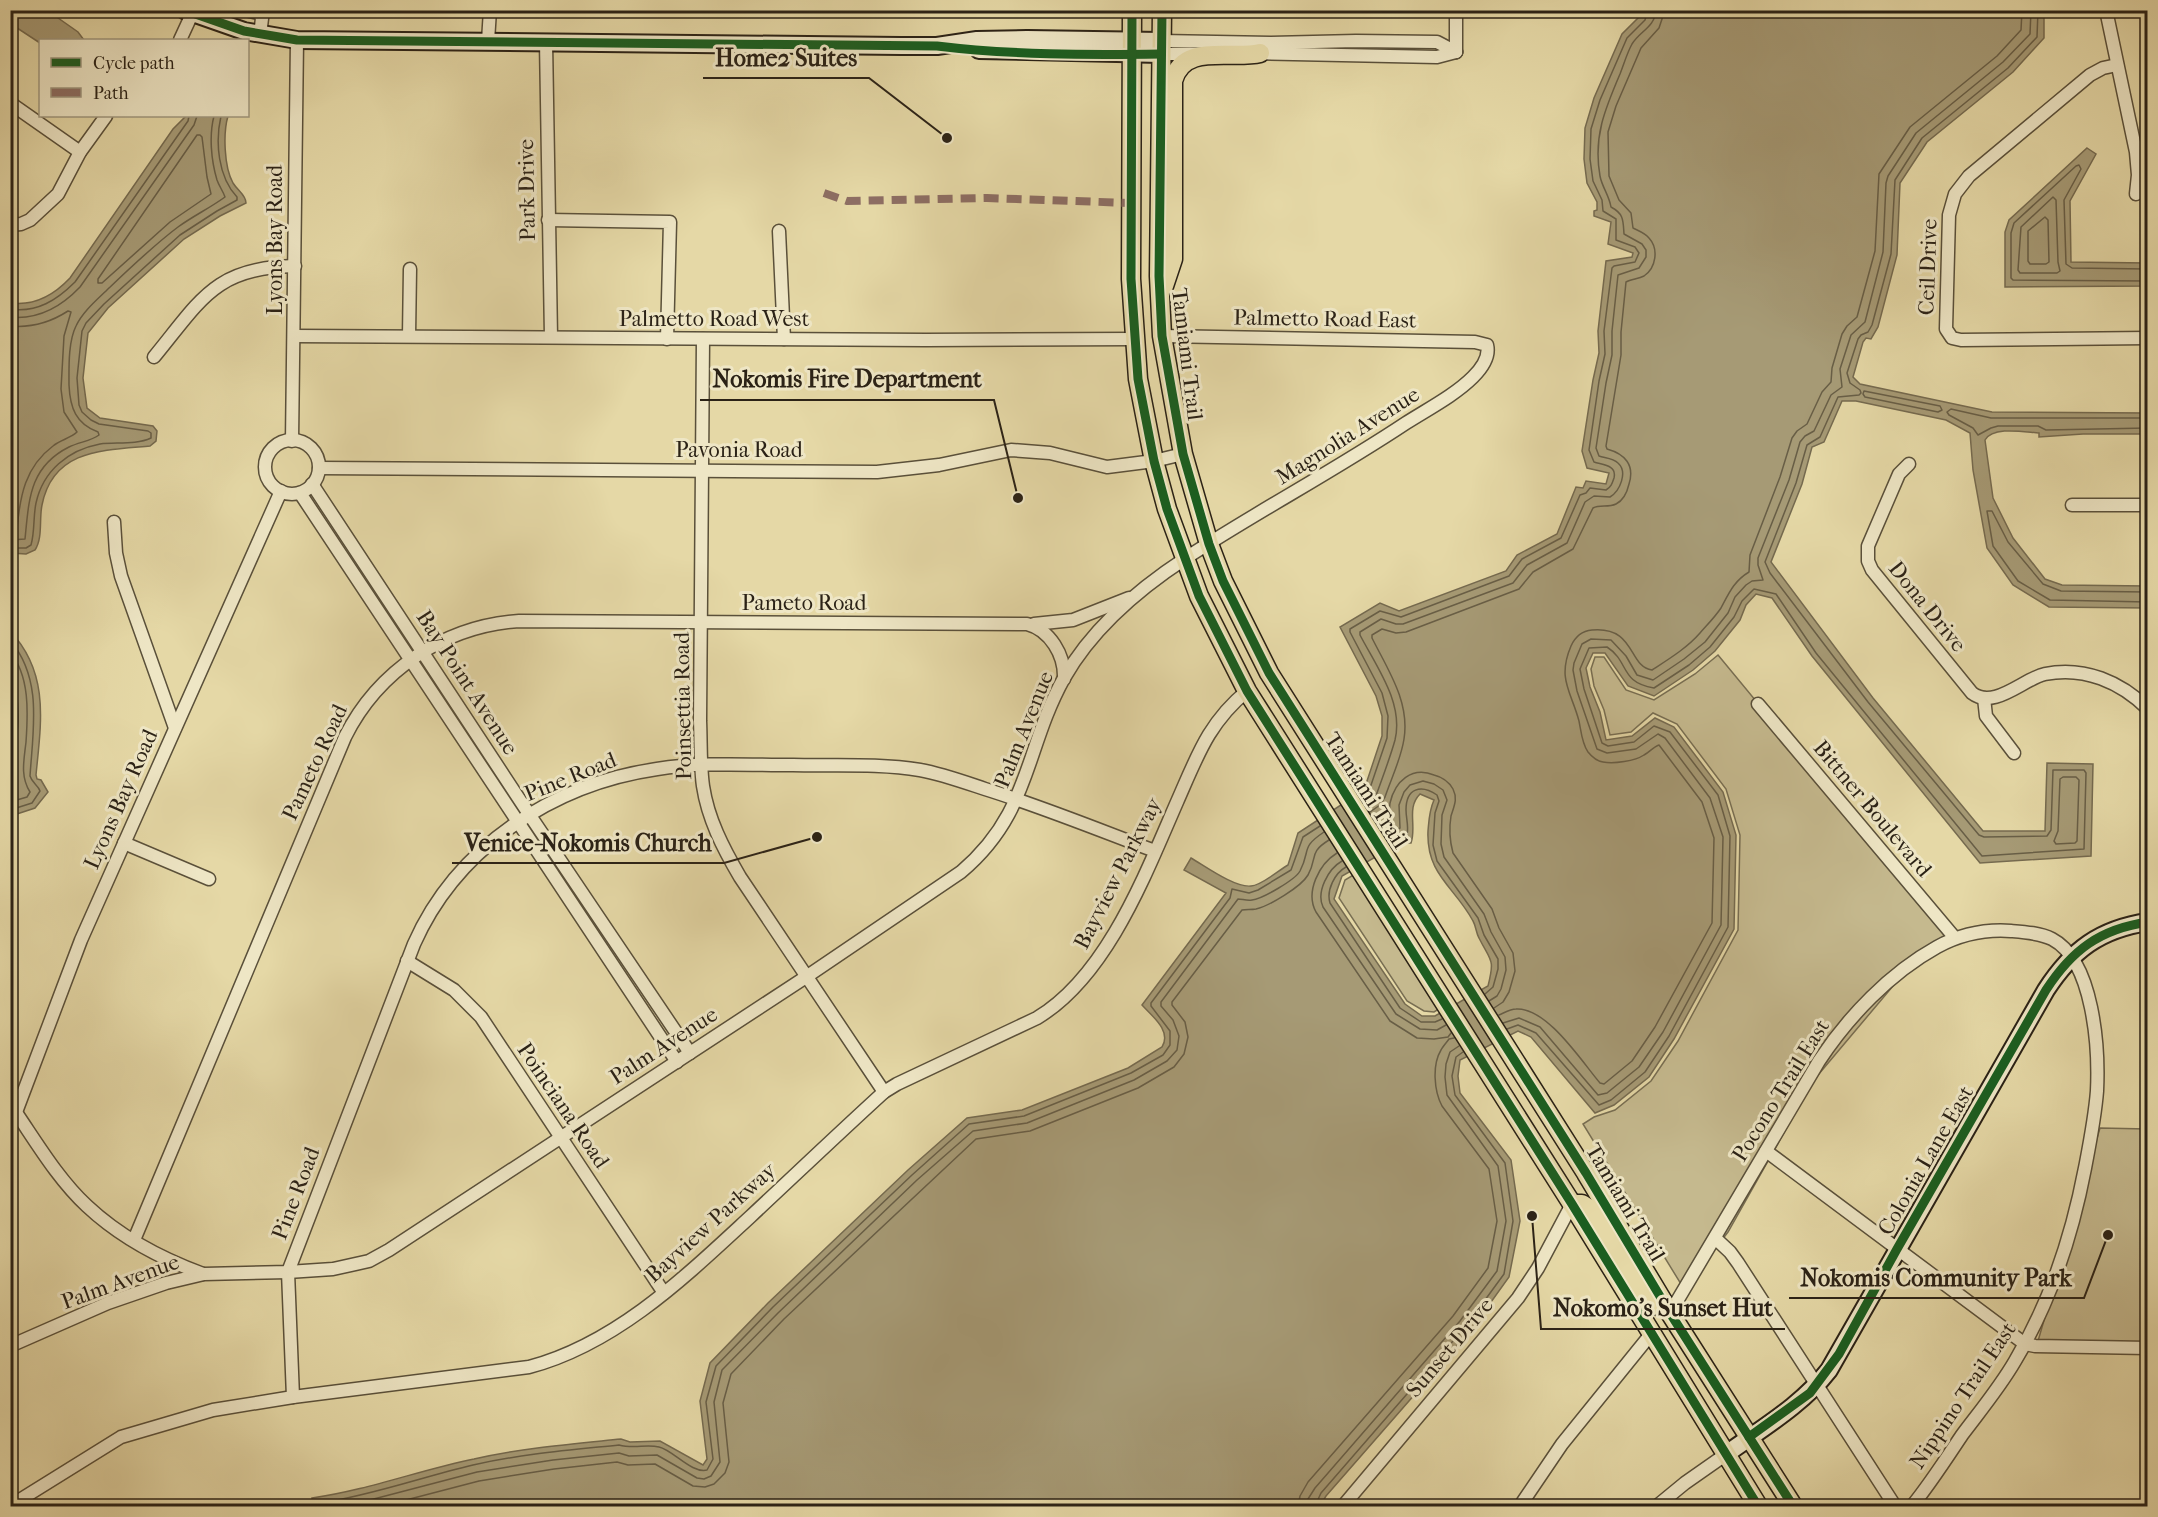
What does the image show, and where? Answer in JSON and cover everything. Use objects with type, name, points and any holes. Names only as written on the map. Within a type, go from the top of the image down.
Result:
[{"type":"main road","name":"Tamiami Trail","points":[[1132,10],[1131,279],[1134,339],[1144,413],[1154,461],[1184,559],[1214,628],[1247,691],[1572,1204],[1758,1506]]},
{"type":"main road","name":"Tamiami Trail","points":[[1162,10],[1160,299],[1162,336],[1184,454],[1209,544],[1223,581],[1254,645],[1347,798],[1586,1173],[1670,1313],[1793,1506]]},
{"type":"main road","points":[[1160,299],[1173,259],[1173,81],[1175,73],[1183,62],[1197,56],[1244,56],[1260,53]]},
{"type":"main road","points":[[1247,691],[1260,691],[1269,696],[1319,772],[1327,782],[1347,798]]},
{"type":"main road","points":[[1572,1204],[1582,1204],[1594,1212],[1641,1288],[1653,1303],[1670,1313]]},
{"type":"street","points":[[245,10],[263,12],[260,35]]},
{"type":"street","points":[[488,41],[490,10]]},
{"type":"street","points":[[1456,10],[1456,52]]},
{"type":"street","points":[[2106,10],[2136,152],[2136,194]]},
{"type":"street","points":[[180,39],[188,12],[260,35],[297,40],[937,46],[977,40],[1014,39],[1260,53],[1437,57],[1456,52]]},
{"type":"street","name":"Lyons Bay Road","points":[[292,441],[297,40]]},
{"type":"street","points":[[1161,48],[1356,41],[1437,42],[1456,52]]},
{"type":"street","name":"Park Drive","points":[[546,42],[551,337]]},
{"type":"street","name":"Ceil Drive","points":[[2117,65],[2103,68],[2090,75],[1969,176],[1958,188],[1952,200],[1949,215],[1946,329],[1952,338],[1961,340],[2148,338]]},
{"type":"street","points":[[10,103],[80,152]]},
{"type":"street","points":[[10,225],[30,220],[58,194],[80,152],[105,117]]},
{"type":"street","points":[[548,220],[670,222],[667,339]]},
{"type":"street","points":[[779,231],[784,339]]},
{"type":"street","points":[[154,357],[195,307],[216,287],[252,269],[295,266]]},
{"type":"street","points":[[409,336],[410,269]]},
{"type":"street","name":"Palmetto Road West","points":[[294,336],[1134,339]]},
{"type":"street","name":"Palmetto Road East","points":[[1162,336],[1475,342],[1487,345]]},
{"type":"street","name":"Poinsettia Road","points":[[703,339],[701,765],[706,799],[724,849],[740,877],[884,1092]]},
{"type":"street","name":"Magnolia Avenue","points":[[1184,559],[1363,452],[1465,384],[1486,359],[1487,345]]},
{"type":"street","points":[[292,441],[308,446],[318,460],[319,468],[312,484],[300,493],[287,494],[269,481],[265,465],[271,451],[277,445],[292,441]]},
{"type":"street","name":"Pavonia Road","points":[[319,468],[896,471],[939,465],[1011,450],[1050,453],[1107,467],[1154,461],[1184,454]]},
{"type":"street","name":"Dona Drive","points":[[1909,464],[1899,474],[1868,546],[1868,561],[1872,570],[1972,693],[1984,698]]},
{"type":"street","name":"Bay Point Avenue","points":[[312,484],[529,814],[690,1053]]},
{"type":"street","name":"Lyons Bay Road","points":[[10,1128],[81,940],[281,491]]},
{"type":"street","name":"Bay Point Avenue","points":[[300,493],[677,1062]]},
{"type":"street","points":[[2072,505],[2148,505]]},
{"type":"street","points":[[114,522],[116,553],[121,576],[175,728]]},
{"type":"street","name":"Palm Avenue","points":[[10,1346],[126,1297],[166,1283],[204,1274],[333,1269],[369,1261],[806,977],[962,872],[994,838],[1018,799],[1047,718],[1064,680],[1098,632],[1136,596],[1184,559]]},
{"type":"street","name":"Pameto Road","points":[[134,1240],[345,737],[376,689],[410,659],[465,632],[503,622],[1049,624],[1073,621],[1136,596]]},
{"type":"street","points":[[1027,624],[1038,627],[1049,636],[1061,658],[1064,680]]},
{"type":"street","points":[[2014,753],[1986,716],[1984,698],[2001,695],[2044,674],[2079,673],[2100,677],[2116,684],[2148,709]]},
{"type":"street","name":"Bayview Parkway","points":[[10,1506],[121,1437],[213,1410],[293,1397],[510,1371],[545,1363],[596,1339],[664,1293],[884,1092],[1036,1018],[1063,1000],[1084,978],[1103,952],[1155,851],[1207,735],[1226,709],[1247,691]]},
{"type":"street","name":"Bittner Boulevard","points":[[1758,704],[1955,938]]},
{"type":"street","name":"Pine Road","points":[[293,1397],[288,1272],[408,961],[427,916],[444,890],[467,863],[529,814],[559,798],[611,778],[657,769],[701,765],[881,767],[918,770],[1018,799],[1155,851]]},
{"type":"street","points":[[124,843],[209,879]]},
{"type":"street","name":"Colonia Lane East","points":[[1725,1455],[1817,1386],[1839,1354],[2046,990],[2071,957],[2098,937],[2147,920]]},
{"type":"street","name":"Pocono Trail East","points":[[1670,1313],[1819,1061],[1848,1022],[1871,998],[1935,948],[1955,938],[1983,931],[2030,933],[2052,939],[2061,945],[2071,957]]},
{"type":"street","name":"Nippino Trail East","points":[[1912,1506],[2001,1382],[2025,1344],[2062,1259],[2082,1183],[2095,1112],[2097,1064],[2090,999],[2083,977],[2071,957]]},
{"type":"street","name":"Poinciana Road","points":[[408,961],[454,990],[487,1025],[664,1293]]},
{"type":"street","points":[[17,1114],[50,1162],[78,1196],[101,1218],[134,1240],[171,1260],[204,1274]]},
{"type":"street","points":[[1766,1151],[2025,1344],[2148,1348]]},
{"type":"street","name":"Sunset Drive","points":[[1343,1506],[1518,1298],[1538,1268],[1572,1204]]},
{"type":"street","points":[[1715,1238],[1738,1263],[1895,1506]]},
{"type":"street","points":[[1520,1506],[1562,1444],[1651,1334]]},
{"type":"street","points":[[1657,1506],[1725,1455]]},
{"type":"shaded area","points":[[1718,655],[1950,936],[1893,986],[1813,1081],[1728,1232],[1684,1289],[1583,1124],[1594,1117],[1615,1110],[1651,1081],[1678,1041],[1738,930],[1740,835],[1726,789],[1677,724],[1653,713],[1631,732],[1610,735],[1604,710],[1594,686],[1591,669],[1595,657],[1604,657],[1626,690],[1654,700],[1695,674]]},
{"type":"shaded area","points":[[1355,874],[1442,1007],[1434,1012],[1424,1011],[1407,1001],[1339,898],[1345,880]]},
{"type":"shaded area","points":[[2100,1128],[2147,1129],[2147,1345],[2038,1341]]},
{"type":"water","points":[[11,10],[48,11],[78,32],[83,39],[39,39],[39,42],[11,24]]},
{"type":"water","points":[[1643,11],[2044,11],[2044,38],[2013,72],[1927,142],[1900,183],[1897,255],[1878,327],[1871,339],[1866,338],[1863,342],[1853,377],[1860,384],[1992,412],[2147,413],[2147,434],[2039,437],[2039,433],[2002,431],[1985,440],[1993,498],[2013,538],[2045,579],[2062,585],[2147,586],[2147,608],[2049,607],[2013,585],[1987,548],[1973,470],[1970,433],[1946,420],[1856,401],[1842,401],[1824,442],[1812,447],[1802,484],[1771,562],[1873,698],[1983,831],[2045,831],[2047,763],[2093,764],[2091,856],[1980,863],[1812,656],[1772,598],[1756,594],[1746,605],[1740,620],[1715,651],[1693,670],[1654,696],[1628,686],[1605,653],[1593,653],[1586,668],[1606,740],[1632,736],[1655,718],[1674,727],[1723,792],[1736,835],[1734,929],[1674,1039],[1649,1077],[1614,1105],[1595,1113],[1531,1037],[1518,1031],[1460,1060],[1458,1076],[1460,1093],[1511,1160],[1520,1221],[1509,1277],[1471,1330],[1326,1496],[1320,1506],[313,1506],[312,1498],[492,1455],[621,1439],[630,1442],[660,1441],[703,1465],[707,1459],[700,1401],[710,1363],[768,1303],[908,1170],[967,1118],[1022,1110],[1128,1068],[1162,1047],[1163,1030],[1142,1005],[1226,893],[1184,870],[1191,858],[1237,884],[1255,885],[1288,865],[1298,833],[1364,790],[1382,736],[1382,716],[1376,696],[1340,627],[1380,603],[1399,611],[1506,571],[1517,555],[1557,534],[1576,487],[1583,488],[1586,481],[1606,484],[1609,473],[1587,468],[1582,451],[1599,353],[1598,331],[1606,261],[1632,257],[1633,253],[1608,244],[1611,222],[1594,216],[1597,202],[1587,183],[1584,159],[1585,128],[1594,98],[1622,34]],"holes":[[[1420,794],[1434,800],[1428,831],[1432,859],[1443,880],[1473,921],[1491,960],[1491,970],[1488,986],[1435,1016],[1422,1016],[1405,1004],[1334,899],[1342,876],[1400,843],[1411,843],[1416,799]]]},
{"type":"water","points":[[185,117],[228,117],[226,159],[233,183],[243,195],[246,203],[220,216],[184,239],[108,308],[88,333],[83,378],[87,408],[100,418],[153,426],[157,431],[156,441],[150,446],[99,452],[69,463],[57,473],[48,487],[42,505],[40,534],[35,550],[26,554],[11,553],[11,303],[36,301],[57,290],[70,278],[173,129]]},
{"type":"water","points":[[2087,148],[2096,154],[2070,201],[2071,262],[2147,263],[2147,286],[2005,287],[2005,232],[2009,220]]},
{"type":"water","points":[[10,631],[23,647],[32,664],[37,681],[41,718],[36,775],[48,792],[35,808],[11,816]]},
{"type":"marked path","points":[[824,193],[847,201],[987,198],[1131,203]]},
{"type":"cycle path","points":[[184,10],[244,31],[297,40],[937,46],[1021,53],[1161,54]]},
{"type":"cycle path","points":[[1132,10],[1131,279],[1138,379],[1154,461],[1167,509],[1199,596],[1247,691],[1572,1204],[1758,1506]]},
{"type":"cycle path","points":[[1162,10],[1159,276],[1162,336],[1183,454],[1209,544],[1223,581],[1269,673],[1586,1173],[1670,1313],[1793,1506]]},
{"type":"cycle path","points":[[1749,1437],[1810,1393],[1839,1354],[2046,990],[2066,963],[2101,936],[2131,925],[2148,922]]},
{"type":"place","name":"Home2 Suites","points":[[947,138]]},
{"type":"place","name":"Nokomis Fire Department","points":[[1018,498]]},
{"type":"place","name":"Venice-Nokomis Church","points":[[817,837]]},
{"type":"place","name":"Nokomo’s Sunset Hut","points":[[1532,1216]]},
{"type":"place","name":"Nokomis Community Park","points":[[2108,1235]]}]
